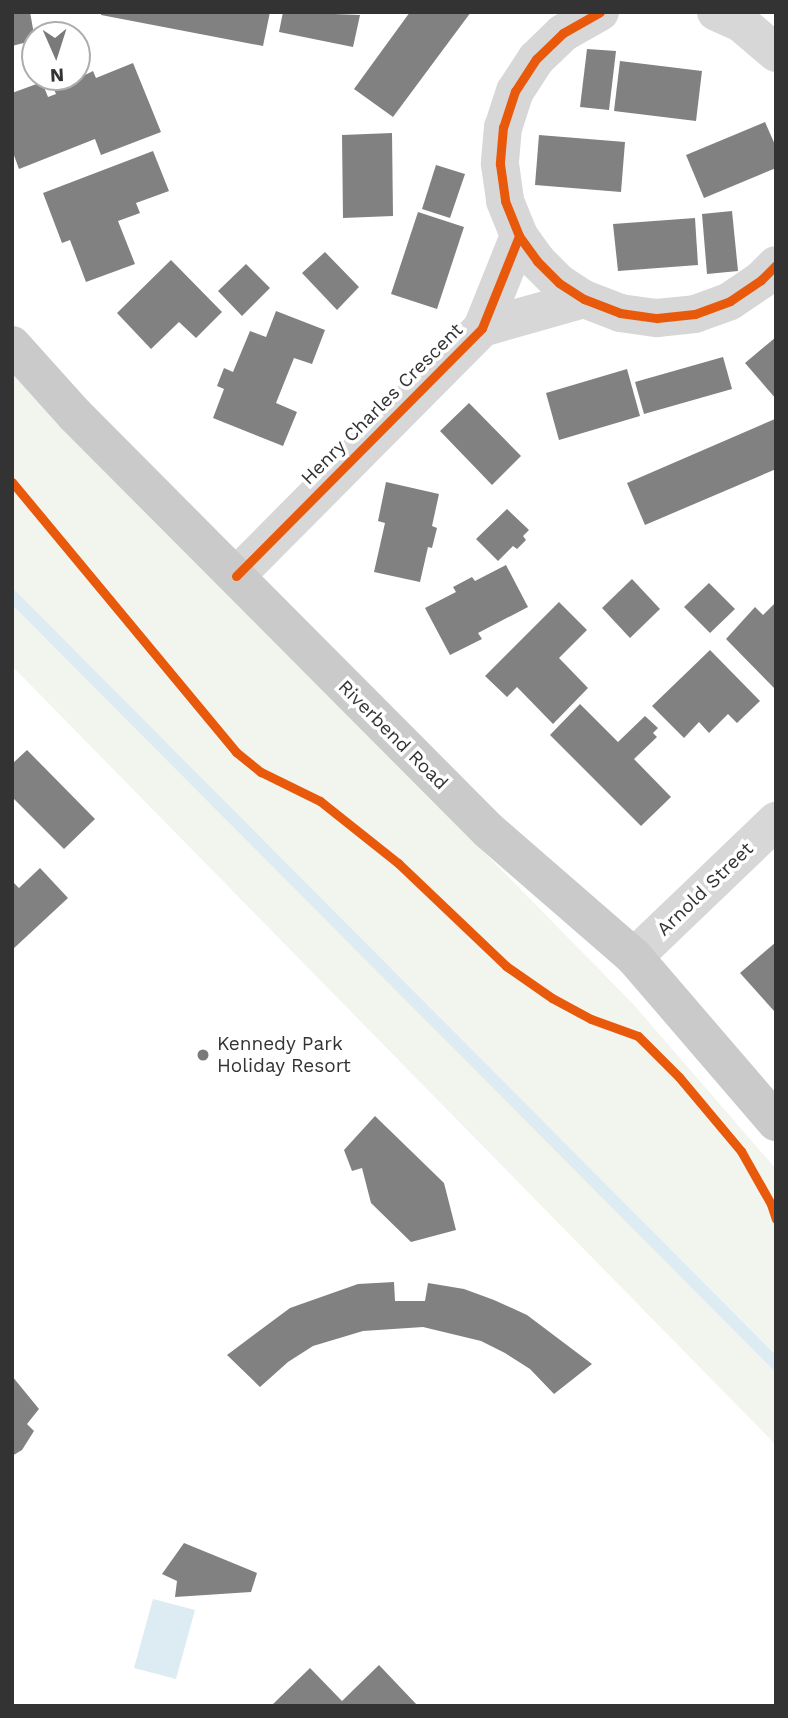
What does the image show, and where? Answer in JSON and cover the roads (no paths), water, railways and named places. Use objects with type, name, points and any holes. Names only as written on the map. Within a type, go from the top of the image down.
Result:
[{"type":"main road","name":"Riverbend Road","points":[[12,345],[39,378],[489,831],[634,957],[776,1122]]},
{"type":"street","points":[[600,12],[563,33],[536,59],[515,91],[503,127],[500,164],[505,201],[519,236],[537,261],[559,283],[584,299],[620,313],[657,318],[695,314],[730,301],[761,280],[776,265]]},
{"type":"street","points":[[716,12],[741,23],[776,53]]},
{"type":"street","name":"Henry Charles Crescent","points":[[236,576],[482,328],[519,236]]},
{"type":"street","name":"Henry Charles Crescent","points":[[482,328],[584,299]]},
{"type":"street","name":"Arnold Street","points":[[634,957],[776,821]]},
{"type":"waterway","points":[[12,596],[776,1364]]},
{"type":"place","name":"Kennedy Park Holiday Resort","points":[[203,1055]]}]
